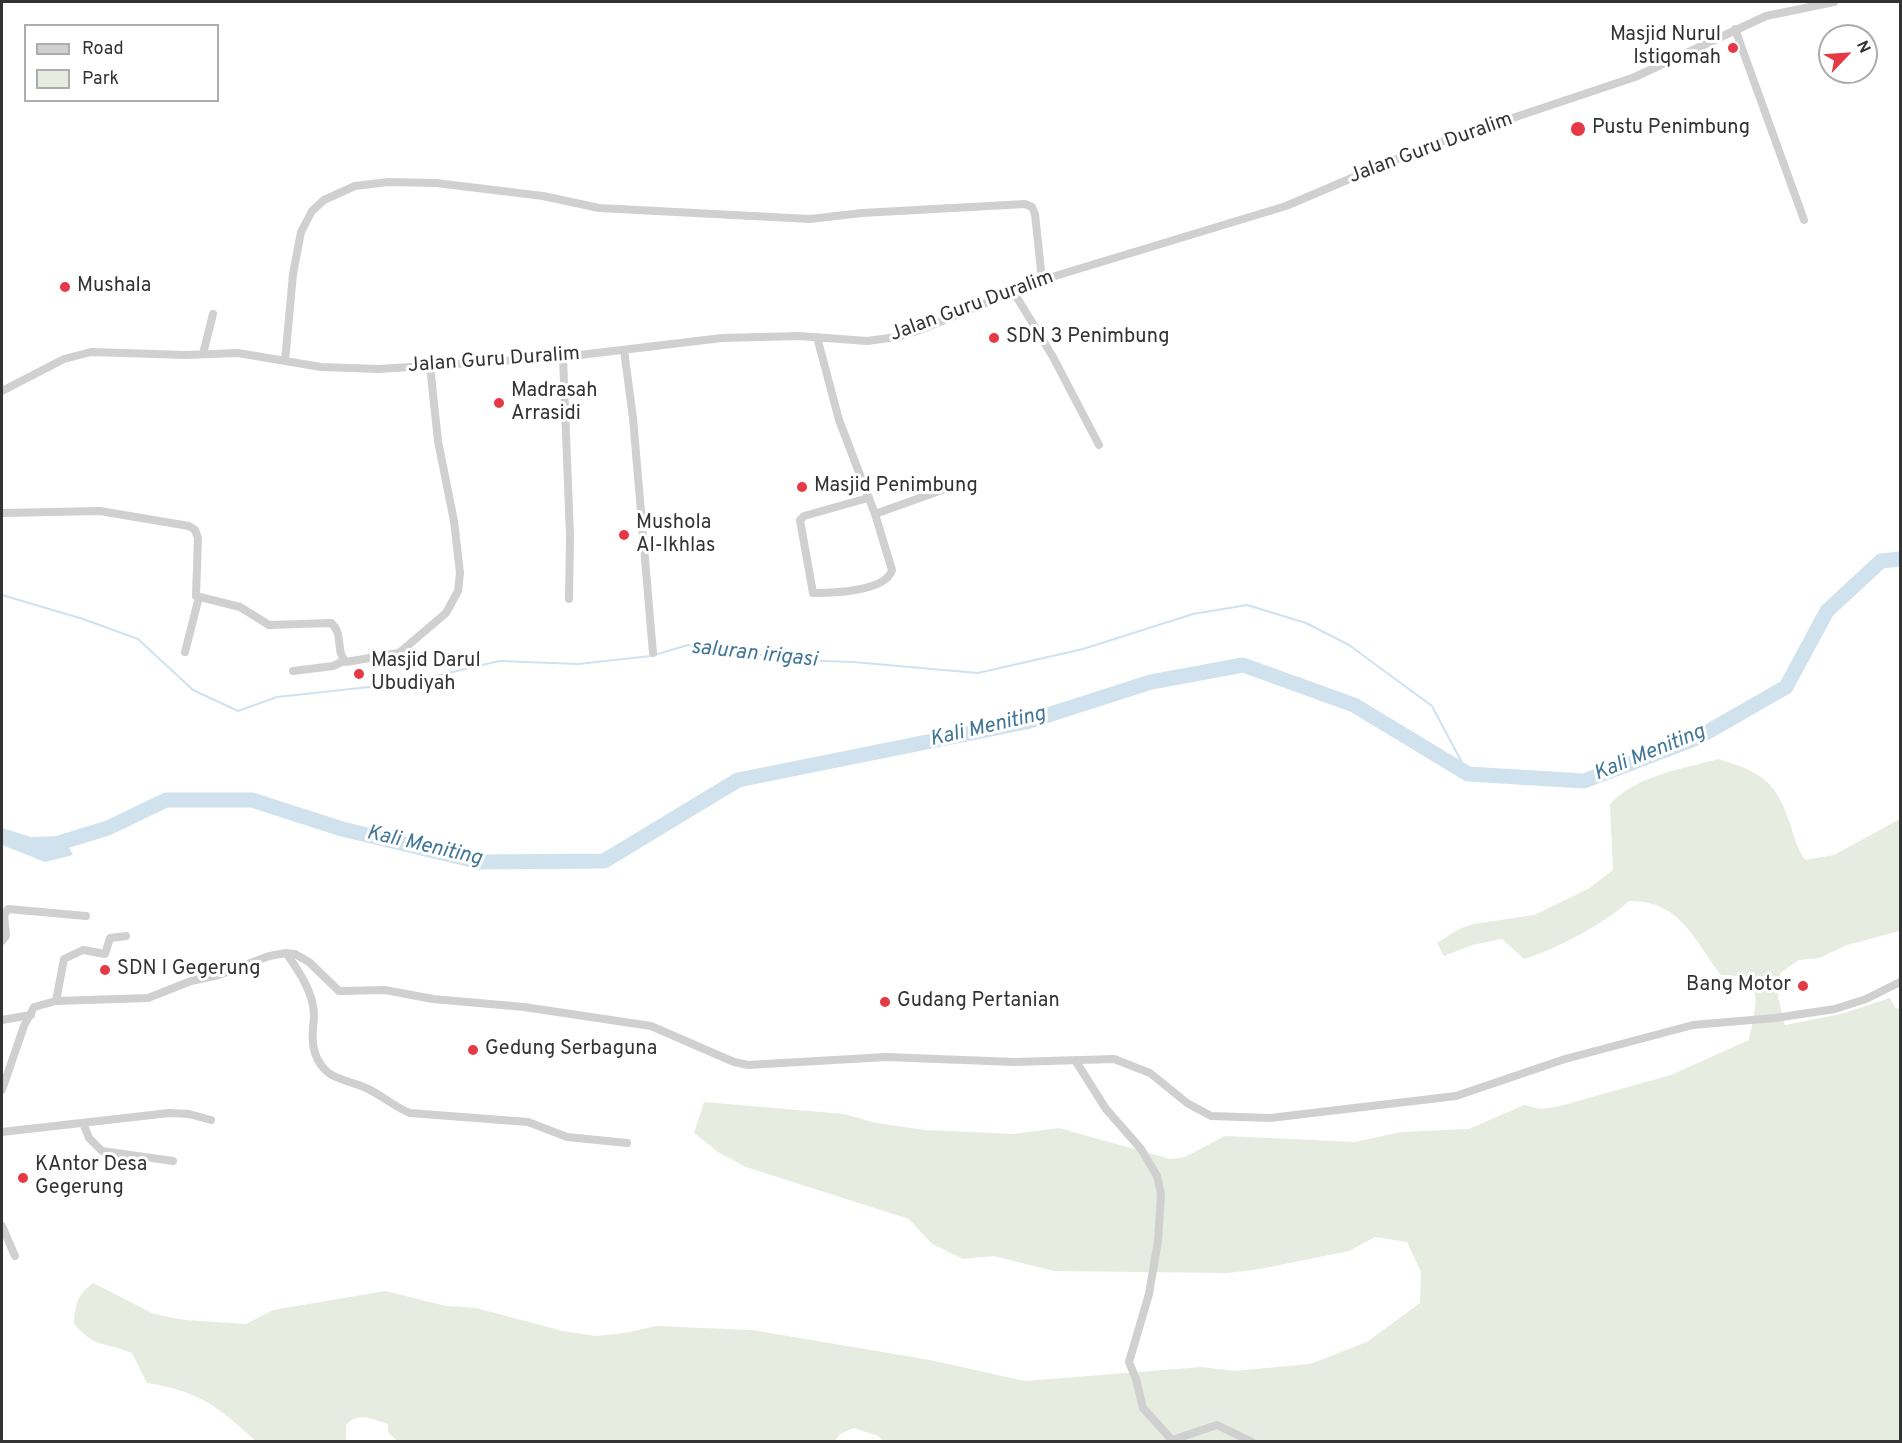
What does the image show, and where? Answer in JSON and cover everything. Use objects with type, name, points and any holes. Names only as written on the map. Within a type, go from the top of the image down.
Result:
[{"type":"street","name":"Jalan Guru Duralim","points":[[2,391],[79,353],[238,353],[333,368],[379,369],[563,357],[722,338],[817,337],[867,341],[897,337],[920,330],[1042,280],[1286,206],[1401,156],[1643,74],[1766,16],[1834,2]]},
{"type":"street","points":[[1735,29],[1804,220]]},
{"type":"street","points":[[285,361],[293,274],[304,225],[312,211],[330,196],[345,189],[377,183],[436,183],[543,196],[608,209],[810,219],[862,213],[1025,204],[1032,207],[1035,214],[1042,280]]},
{"type":"street","points":[[1012,291],[1053,357],[1099,445]]},
{"type":"street","points":[[203,354],[213,314]]},
{"type":"street","points":[[817,337],[836,411],[874,514],[892,569],[890,576],[844,593],[813,593],[800,520],[804,516],[868,498]]},
{"type":"street","points":[[624,350],[633,418],[652,653]]},
{"type":"street","points":[[563,357],[570,536],[569,598]]},
{"type":"street","points":[[293,671],[399,653],[446,613],[458,591],[460,573],[453,513],[438,441],[430,366]]},
{"type":"street","points":[[874,514],[942,490]]},
{"type":"street","points":[[2,513],[100,511],[189,526],[198,536],[195,595],[240,606],[269,625],[331,623],[337,630],[344,661]]},
{"type":"street","points":[[185,652],[199,597]]},
{"type":"street","points":[[2,941],[6,936],[4,915],[8,909],[86,915]]},
{"type":"street","points":[[56,1001],[64,959],[83,950],[105,954],[110,938],[126,936]]},
{"type":"street","points":[[286,953],[297,969],[311,999],[315,1054],[323,1068],[334,1078],[366,1088],[394,1107],[420,1116],[474,1116],[528,1122],[567,1137],[627,1143]]},
{"type":"street","points":[[2,1090],[24,1026],[34,1007],[56,1001],[148,999],[191,981],[219,975],[269,956],[286,953],[295,954],[309,962],[339,992],[391,991],[433,999],[524,1007],[651,1026],[734,1062],[748,1065],[885,1058],[1015,1062],[1114,1059],[1137,1066],[1162,1082],[1187,1103],[1211,1116],[1270,1118],[1456,1096],[1565,1059],[1693,1025],[1835,1009],[1866,999],[1900,982]]},
{"type":"street","points":[[2,1020],[31,1015]]},
{"type":"street","points":[[1075,1060],[1106,1109],[1141,1149],[1157,1176],[1159,1185],[1158,1241],[1149,1294],[1129,1357],[1143,1408],[1172,1440],[1217,1425],[1252,1442]]},
{"type":"street","points":[[2,1132],[169,1113],[211,1120]]},
{"type":"street","points":[[83,1123],[89,1138],[102,1151],[173,1161]]},
{"type":"street","points":[[2,1226],[15,1256]]},
{"type":"green space","points":[[1719,759],[1755,773],[1771,786],[1784,807],[1797,846],[1805,860],[1834,855],[1900,819],[1900,931],[1847,945],[1819,958],[1799,960],[1780,973],[1778,997],[1785,1025],[1841,1014],[1890,998],[1896,1009],[1900,1008],[1900,1441],[884,1442],[878,1436],[854,1428],[840,1434],[834,1442],[398,1442],[388,1432],[388,1424],[361,1417],[346,1425],[346,1441],[256,1441],[207,1402],[181,1391],[147,1383],[132,1353],[89,1338],[74,1324],[78,1301],[83,1292],[93,1283],[154,1314],[185,1320],[246,1324],[273,1310],[385,1291],[446,1306],[476,1308],[563,1331],[596,1336],[625,1333],[656,1326],[752,1330],[930,1360],[1025,1381],[1202,1367],[1235,1371],[1310,1364],[1367,1342],[1420,1303],[1421,1272],[1407,1242],[1375,1237],[1349,1251],[1228,1273],[1054,1271],[994,1256],[963,1259],[932,1244],[909,1219],[746,1167],[718,1152],[694,1133],[704,1102],[844,1114],[876,1123],[925,1130],[1013,1134],[1059,1128],[1170,1159],[1185,1157],[1225,1136],[1355,1142],[1401,1132],[1469,1129],[1524,1105],[1540,1109],[1556,1107],[1671,1075],[1749,1040],[1755,995],[1753,987],[1746,980],[1736,976],[1721,975],[1684,924],[1661,907],[1646,902],[1629,901],[1579,935],[1550,950],[1524,959],[1502,939],[1472,945],[1444,956],[1437,943],[1459,929],[1473,924],[1534,915],[1588,889],[1613,870],[1610,804],[1633,786],[1661,774]]},
{"type":"water","points":[[2,828],[31,837],[63,836],[73,855],[45,862],[2,845]]},
{"type":"waterway","name":"Kali Meniting","points":[[49,846],[108,828],[166,800],[252,800],[342,829],[480,862],[604,861],[738,780],[1026,722],[1151,682],[1243,665],[1354,705],[1468,774],[1584,781],[1697,738],[1786,687],[1827,611],[1881,561],[1900,559]]},
{"type":"waterway","name":"saluran irigasi","points":[[2,595],[83,619],[138,639],[193,690],[238,711],[277,697],[406,683],[499,661],[578,664],[651,656],[688,645],[796,660],[853,662],[978,673],[1083,649],[1193,614],[1247,605],[1306,623],[1349,645],[1432,706],[1468,774]]},
{"type":"place","name":"Masjid Nurul Istiqomah","points":[[1733,48]]},
{"type":"place","name":"Pustu Penimbung","points":[[1578,129]]},
{"type":"place","name":"Mushala","points":[[65,287]]},
{"type":"place","name":"SDN 3 Penimbung","points":[[994,338]]},
{"type":"place","name":"Madrasah Arrasidi","points":[[499,403]]},
{"type":"place","name":"Masjid Penimbung","points":[[802,487]]},
{"type":"place","name":"Mushola Al-Ikhlas","points":[[624,535]]},
{"type":"place","name":"Masjid Darul Ubudiyah","points":[[359,674]]},
{"type":"place","name":"SDN I Gegerung","points":[[105,970]]},
{"type":"place","name":"Bang Motor","points":[[1803,986]]},
{"type":"place","name":"Gudang Pertanian","points":[[885,1002]]},
{"type":"place","name":"Gedung Serbaguna","points":[[473,1050]]},
{"type":"place","name":"KAntor Desa Gegerung","points":[[23,1178]]}]
